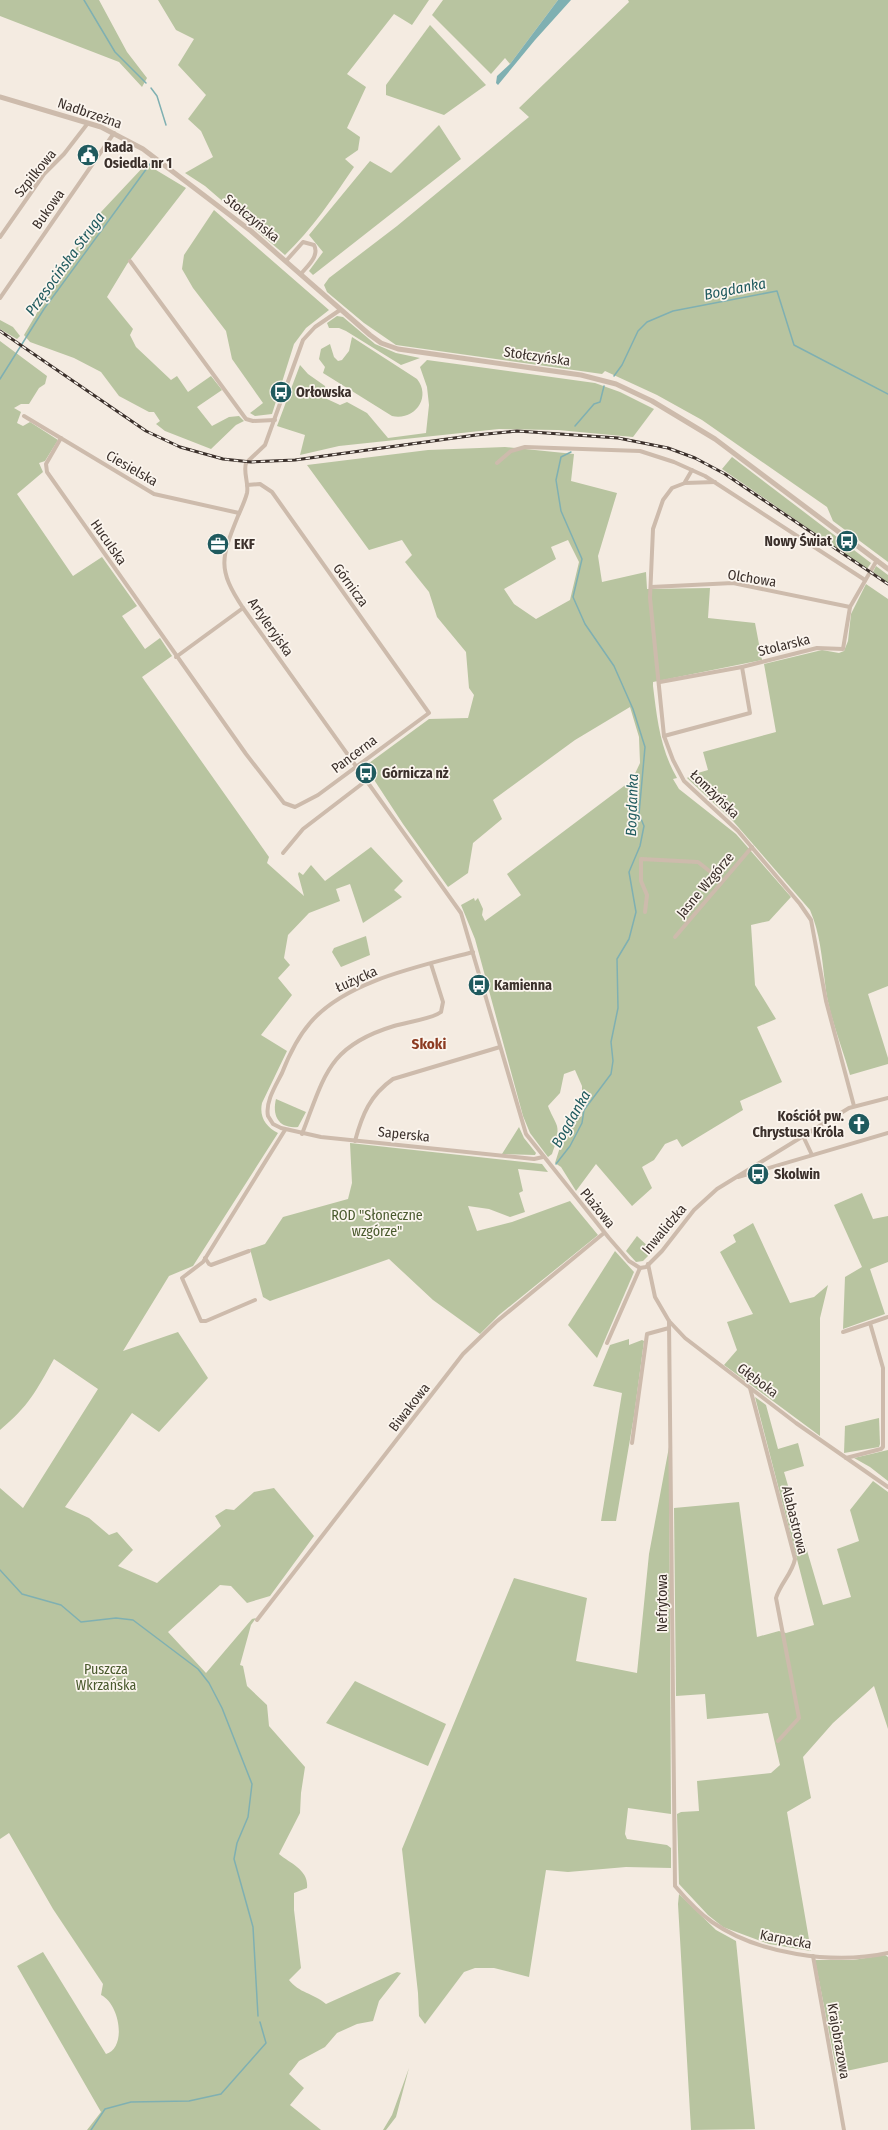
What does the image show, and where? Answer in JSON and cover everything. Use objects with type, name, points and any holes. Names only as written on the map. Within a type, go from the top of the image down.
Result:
[{"type":"street","name":"Nadbrzeżna","points":[[0,97],[88,123],[114,133],[143,149],[184,180]]},
{"type":"street","name":"Szpilkowa","points":[[0,237],[44,174],[64,154],[88,123]]},
{"type":"street","name":"Bukowa","points":[[0,298],[114,133]]},
{"type":"street","name":"Stołczyńska","points":[[184,180],[251,231],[375,340],[389,347],[588,376],[616,384],[638,394],[715,438],[888,569]]},
{"type":"street","points":[[286,261],[303,242],[314,245],[316,251],[315,257],[301,274]]},
{"type":"street","points":[[130,261],[246,419],[253,421],[275,420]]},
{"type":"street","points":[[247,485],[245,470],[246,463],[249,458],[264,447],[304,340],[315,327],[340,310]]},
{"type":"street","name":"Ciesielska","points":[[24,416],[154,494],[239,513]]},
{"type":"street","name":"Huculska","points":[[61,438],[46,464],[46,470],[176,657],[246,754],[280,798],[289,806]]},
{"type":"street","points":[[497,463],[511,451],[524,447],[646,452],[692,470],[715,482],[865,580]]},
{"type":"street","points":[[685,483],[692,470]]},
{"type":"street","name":"Łomżyńska","points":[[715,482],[685,483],[672,488],[659,509],[652,540],[651,612],[660,682],[664,736],[673,760],[684,781],[724,816],[752,847],[812,920],[826,1001],[854,1106]]},
{"type":"street","name":"Górnicza","points":[[247,485],[260,484],[272,492],[430,713]]},
{"type":"street","name":"Artyleryjska","points":[[247,485],[247,493],[226,547],[223,565],[230,586],[243,608],[357,766]]},
{"type":"street","name":"Stolarska","points":[[660,682],[742,667],[817,648],[843,649],[850,607],[877,560]]},
{"type":"street","name":"Olchowa","points":[[651,587],[733,584],[850,607]]},
{"type":"street","points":[[176,657],[243,608]]},
{"type":"street","points":[[664,736],[750,713],[742,667]]},
{"type":"street","name":"Pancerna","points":[[289,806],[295,807],[306,802],[430,713]]},
{"type":"street","points":[[357,766],[459,911],[473,952],[524,1131],[543,1157]]},
{"type":"street","name":"Pancerna","points":[[283,853],[303,829],[367,780]]},
{"type":"street","name":"Jasne Wzgórze","points":[[675,937],[752,847]]},
{"type":"street","points":[[645,912],[647,896],[641,882],[641,859],[698,862],[722,882]]},
{"type":"street","name":"Łużycka","points":[[268,1116],[270,1101],[290,1054],[302,1032],[334,1000],[351,990],[473,952]]},
{"type":"street","points":[[302,1134],[329,1069],[347,1047],[368,1035],[381,1030],[441,1012],[443,1002],[431,964]]},
{"type":"street","points":[[355,1141],[361,1118],[366,1107],[377,1092],[390,1081],[401,1076],[500,1047]]},
{"type":"street","name":"Inwalidzka","points":[[607,1343],[640,1268],[648,1264],[666,1246],[703,1201],[730,1180],[854,1106],[888,1098]]},
{"type":"street","name":"Saperska","points":[[268,1116],[276,1126],[302,1134],[355,1141],[534,1159],[543,1157]]},
{"type":"street","points":[[255,1300],[206,1321],[201,1321],[182,1278],[193,1271],[205,1258],[285,1130]]},
{"type":"street","name":"Inwalidzka","points":[[730,1180],[888,1133]]},
{"type":"street","points":[[803,1136],[812,1155]]},
{"type":"street","name":"Plażowa","points":[[543,1157],[604,1233],[627,1259],[640,1268]]},
{"type":"street","points":[[759,1162],[759,1167],[763,1170]]},
{"type":"street","name":"Biwakowa","points":[[257,1620],[463,1354],[482,1335],[604,1233]]},
{"type":"street","points":[[205,1258],[211,1265],[250,1251]]},
{"type":"street","name":"Głęboka","points":[[648,1264],[655,1297],[668,1321],[685,1338],[750,1388],[888,1487]]},
{"type":"street","points":[[843,1332],[888,1317]]},
{"type":"street","name":"Nefrytowa","points":[[668,1321],[675,1886]]},
{"type":"street","points":[[846,1458],[881,1449],[884,1444],[886,1414],[883,1368],[870,1323]]},
{"type":"street","points":[[632,1443],[647,1334],[669,1328]]},
{"type":"street","name":"Alabastrowa","points":[[750,1388],[795,1560],[794,1566],[778,1590],[776,1598],[799,1718],[778,1741]]},
{"type":"street","name":"Karpacka","points":[[675,1886],[698,1911],[712,1922],[738,1937],[775,1950],[813,1956],[857,1958],[888,1953]]},
{"type":"street","name":"Krajobrazowa","points":[[813,1956],[844,2130]]},
{"type":"green space","points":[[0,0],[99,0],[127,52],[147,78],[142,87],[119,62],[0,16]]},
{"type":"green space","points":[[158,0],[429,0],[412,25],[394,14],[347,74],[366,87],[347,128],[360,137],[358,150],[345,159],[354,167],[313,224],[285,255],[205,186],[185,173],[213,157],[201,131],[188,119],[206,95],[178,65],[194,39],[176,30]]},
{"type":"green space","points":[[443,0],[558,0],[510,64],[505,58],[491,74],[432,15]]},
{"type":"green space","points":[[628,0],[888,0],[888,562],[833,521],[827,507],[702,420],[657,395],[605,371],[602,374],[396,345],[364,323],[327,292],[324,285],[329,278],[397,226],[529,117],[519,108],[629,2]]},
{"type":"green space","points":[[430,25],[486,85],[444,115],[386,95],[386,85]]},
{"type":"green space","points":[[439,125],[461,159],[313,275],[309,271],[323,252],[309,235],[370,161],[391,173]]},
{"type":"green space","points":[[146,164],[186,188],[127,264],[107,297],[133,329],[130,335],[136,347],[171,380],[177,376],[188,392],[211,376],[222,390],[197,407],[212,426],[229,417],[239,416],[244,421],[236,425],[211,449],[165,431],[156,424],[160,421],[154,412],[149,412],[119,396],[101,372],[74,358],[30,342],[24,335],[68,260],[101,212]]},
{"type":"green space","points":[[214,210],[329,310],[306,328],[294,344],[272,414],[255,416],[250,413],[263,403],[232,359],[226,331],[193,288],[182,269],[184,255]]},
{"type":"green space","points":[[337,316],[343,317],[375,344],[396,353],[420,358],[401,365],[346,331],[339,328],[329,328],[327,323]]},
{"type":"green space","points":[[0,320],[13,327],[20,336],[17,339],[0,329]]},
{"type":"green space","points":[[352,337],[417,379],[423,394],[414,412],[400,417],[392,416],[323,373],[325,367],[319,359],[321,349],[330,344],[334,357],[338,361],[342,360],[349,351]]},
{"type":"green space","name":"Puszcza Wkrzańska","points":[[0,341],[47,376],[45,384],[39,388],[29,404],[21,404],[14,408],[21,412],[17,423],[23,426],[30,422],[58,440],[45,461],[39,463],[43,472],[17,494],[73,576],[102,557],[137,606],[122,616],[145,649],[160,638],[172,656],[142,677],[269,857],[267,863],[304,896],[298,874],[299,872],[303,875],[311,865],[325,881],[371,847],[403,881],[394,890],[402,897],[363,923],[350,884],[336,889],[340,901],[309,913],[288,935],[284,958],[290,965],[278,978],[292,995],[261,1035],[287,1051],[261,1108],[264,1121],[270,1128],[278,1133],[193,1266],[169,1276],[123,1351],[178,1332],[208,1378],[159,1432],[132,1413],[65,1507],[89,1518],[109,1535],[117,1532],[133,1550],[118,1566],[157,1583],[221,1526],[215,1516],[226,1509],[234,1510],[254,1492],[274,1488],[314,1536],[270,1596],[247,1603],[231,1586],[220,1585],[168,1632],[206,1673],[252,1619],[256,1618],[251,1625],[240,1665],[243,1666],[247,1686],[267,1705],[269,1726],[305,1767],[300,1813],[279,1854],[302,1872],[307,1882],[307,1888],[294,1893],[294,1910],[301,1968],[289,1980],[297,1988],[316,1997],[326,2004],[397,1972],[401,1973],[379,2001],[373,2021],[357,2024],[337,2033],[325,2047],[299,2061],[289,2074],[304,2088],[290,2105],[321,2130],[87,2130],[101,2112],[17,1966],[43,1952],[106,2054],[113,2050],[117,2044],[119,2035],[118,2026],[113,2007],[108,2000],[101,1995],[103,1984],[53,1909],[9,1833],[0,1839],[0,1488],[23,1508],[98,1389],[54,1359],[31,1398],[0,1430]]},
{"type":"green space","points":[[427,360],[595,383],[620,392],[654,409],[633,437],[558,430],[499,429],[339,446],[300,455],[305,435],[277,426],[300,365],[308,374],[325,386],[327,399],[340,405],[347,402],[367,413],[388,438],[426,433],[429,405],[427,387],[420,367]]},
{"type":"green space","points":[[505,447],[574,454],[571,481],[617,493],[598,556],[602,582],[646,572],[647,589],[710,588],[708,618],[755,623],[762,660],[653,682],[653,686],[663,745],[671,767],[677,778],[673,779],[679,789],[736,834],[791,897],[769,921],[751,925],[755,985],[776,1019],[757,1027],[782,1082],[740,1101],[743,1110],[682,1147],[677,1139],[665,1144],[654,1160],[642,1167],[652,1188],[632,1206],[596,1164],[576,1191],[561,1167],[555,1163],[561,1144],[564,1126],[582,1116],[582,1086],[575,1070],[564,1074],[560,1093],[548,1106],[557,1129],[552,1154],[548,1157],[530,1133],[523,1116],[475,939],[461,905],[474,898],[475,901],[478,898],[483,909],[482,915],[485,921],[521,895],[507,874],[632,780],[640,763],[639,737],[630,707],[575,740],[493,800],[502,819],[473,843],[468,873],[448,887],[403,824],[365,766],[429,719],[468,718],[474,695],[469,688],[466,652],[437,617],[429,592],[405,562],[412,555],[402,540],[369,550],[307,465],[428,450]],"holes":[[[568,540],[579,562],[570,600],[536,619],[514,604],[504,589],[556,559],[551,547]]]},
{"type":"green space","points":[[732,457],[871,563],[867,569],[722,469]]},
{"type":"green space","points":[[876,566],[888,575],[888,583],[873,572]]},
{"type":"green space","points":[[866,584],[888,599],[888,986],[868,994],[888,1058],[888,1064],[850,1075],[829,1006],[822,955],[810,910],[733,821],[687,778],[691,775],[708,770],[703,752],[776,732],[764,664],[822,650],[839,653],[844,651],[848,641],[851,614]]},
{"type":"green space","points":[[366,936],[370,955],[341,967],[332,952],[334,948]]},
{"type":"green space","points":[[276,1099],[306,1112],[298,1127],[286,1126],[278,1120],[275,1110]]},
{"type":"green space","points":[[519,1127],[524,1138],[536,1153],[535,1155],[502,1154]]},
{"type":"green space","name":"ROD \"Słoneczne wzgórze\"","points":[[350,1143],[542,1164],[548,1172],[518,1169],[523,1191],[519,1193],[525,1212],[510,1217],[489,1209],[468,1206],[477,1231],[512,1222],[570,1201],[598,1235],[499,1315],[480,1334],[433,1300],[389,1259],[270,1301],[263,1297],[250,1249],[265,1244],[283,1217],[348,1199],[352,1183]]},
{"type":"green space","points":[[862,1193],[873,1219],[888,1216],[888,1262],[870,1269],[885,1314],[843,1329],[845,1277],[862,1267],[834,1205]]},
{"type":"green space","points":[[753,1223],[790,1303],[814,1297],[828,1285],[820,1318],[820,1436],[724,1365],[737,1350],[727,1322],[753,1314],[720,1252],[736,1242],[733,1235]]},
{"type":"green space","points":[[637,1236],[653,1251],[643,1261],[636,1262],[626,1251]]},
{"type":"green space","points":[[615,1251],[634,1272],[597,1358],[568,1325]]},
{"type":"green space","points":[[629,1339],[629,1345],[642,1340],[644,1341],[634,1416],[616,1521],[601,1521],[622,1393],[593,1386],[610,1345]]},
{"type":"green space","points":[[755,1397],[766,1405],[778,1449],[798,1443],[804,1466],[784,1472],[823,1605],[851,1597],[837,1549],[859,1541],[850,1510],[873,1481],[888,1492],[888,1729],[874,1686],[833,1723],[803,1757],[811,1798],[787,1812],[811,1951],[769,1944],[723,1927],[708,1915],[679,1884],[677,1814],[681,1812],[699,1811],[697,1781],[771,1773],[780,1765],[768,1713],[707,1719],[705,1694],[676,1696],[674,1508],[739,1502],[757,1637],[779,1631],[786,1633],[814,1625]]},
{"type":"green space","points":[[879,1418],[879,1447],[844,1453],[845,1426]]},
{"type":"green space","points":[[669,1447],[671,1814],[628,1808],[625,1834],[627,1839],[667,1845],[671,1848],[671,1868],[626,1867],[568,1872],[546,1870],[529,1977],[494,1968],[475,1968],[464,1972],[425,2024],[419,2016],[418,1993],[402,1849],[514,1578],[587,1598],[576,1661],[637,1673],[649,1554]]},
{"type":"green space","points":[[888,1450],[888,1481],[870,1467],[854,1458]]},
{"type":"green space","points":[[355,1681],[446,1724],[428,1766],[326,1723]]},
{"type":"green space","points":[[679,1894],[716,1930],[736,1941],[755,2129],[691,2130],[678,1904]]},
{"type":"green space","points":[[885,1955],[888,1957],[888,2062],[837,2073],[815,1960],[853,1960]]},
{"type":"green space","points":[[409,2068],[396,2117],[386,2130],[383,2130],[392,2115]]},
{"type":"water","points":[[558,0],[571,0],[535,40],[498,85],[496,83],[497,76],[510,64]]},
{"type":"waterway","name":"Przęsocińska Struga","points":[[84,0],[115,52],[146,83]]},
{"type":"waterway","name":"Przęsocińska Struga","points":[[151,88],[157,96],[166,125]]},
{"type":"waterway","name":"Przęsocińska Struga","points":[[0,379],[44,309],[150,164]]},
{"type":"waterway","name":"Bogdanka","points":[[614,376],[622,365],[638,331],[647,322],[673,311],[777,291],[794,345],[888,394]]},
{"type":"waterway","name":"Bogdanka","points":[[575,426],[594,404],[600,402],[604,386]]},
{"type":"waterway","name":"Bogdanka","points":[[556,1164],[570,1146],[582,1123],[584,1110],[611,1074],[613,1061],[611,1042],[618,1008],[617,959],[629,939],[636,912],[629,872],[640,846],[644,826],[639,814],[645,747],[633,709],[614,666],[585,624],[573,597],[582,559],[561,511],[556,480],[561,457],[571,452]]},
{"type":"waterway","name":"Przęsocińska Struga","points":[[0,1570],[22,1594],[61,1605],[81,1622],[116,1618],[133,1620],[198,1669],[209,1683],[222,1708],[252,1784],[248,1817],[237,1843],[234,1859],[253,1927],[258,2016]]},
{"type":"waterway","name":"Przęsocińska Struga","points":[[91,2130],[105,2109],[131,2102],[189,2101],[221,2094],[266,2043],[260,2022]]},
{"type":"railway","points":[[0,331],[146,431],[180,447],[223,459],[251,462],[295,460],[476,435],[517,431],[618,438],[668,448],[695,458],[725,474],[888,584]]},
{"type":"place","name":"Rada Osiedla nr 1","points":[[88,155]]},
{"type":"place","name":"Orłowska","points":[[281,392]]},
{"type":"place","name":"Nowy Świat","points":[[847,541]]},
{"type":"place","name":"EKF","points":[[218,544]]},
{"type":"place","name":"Górnicza nż","points":[[366,773]]},
{"type":"place","name":"Kamienna","points":[[479,985]]},
{"type":"place","name":"Kościół pw. Chrystusa Króla","points":[[859,1124]]},
{"type":"place","name":"Skolwin","points":[[758,1174]]},
{"type":"district","name":"Skoki","points":[[429,1044]]}]
